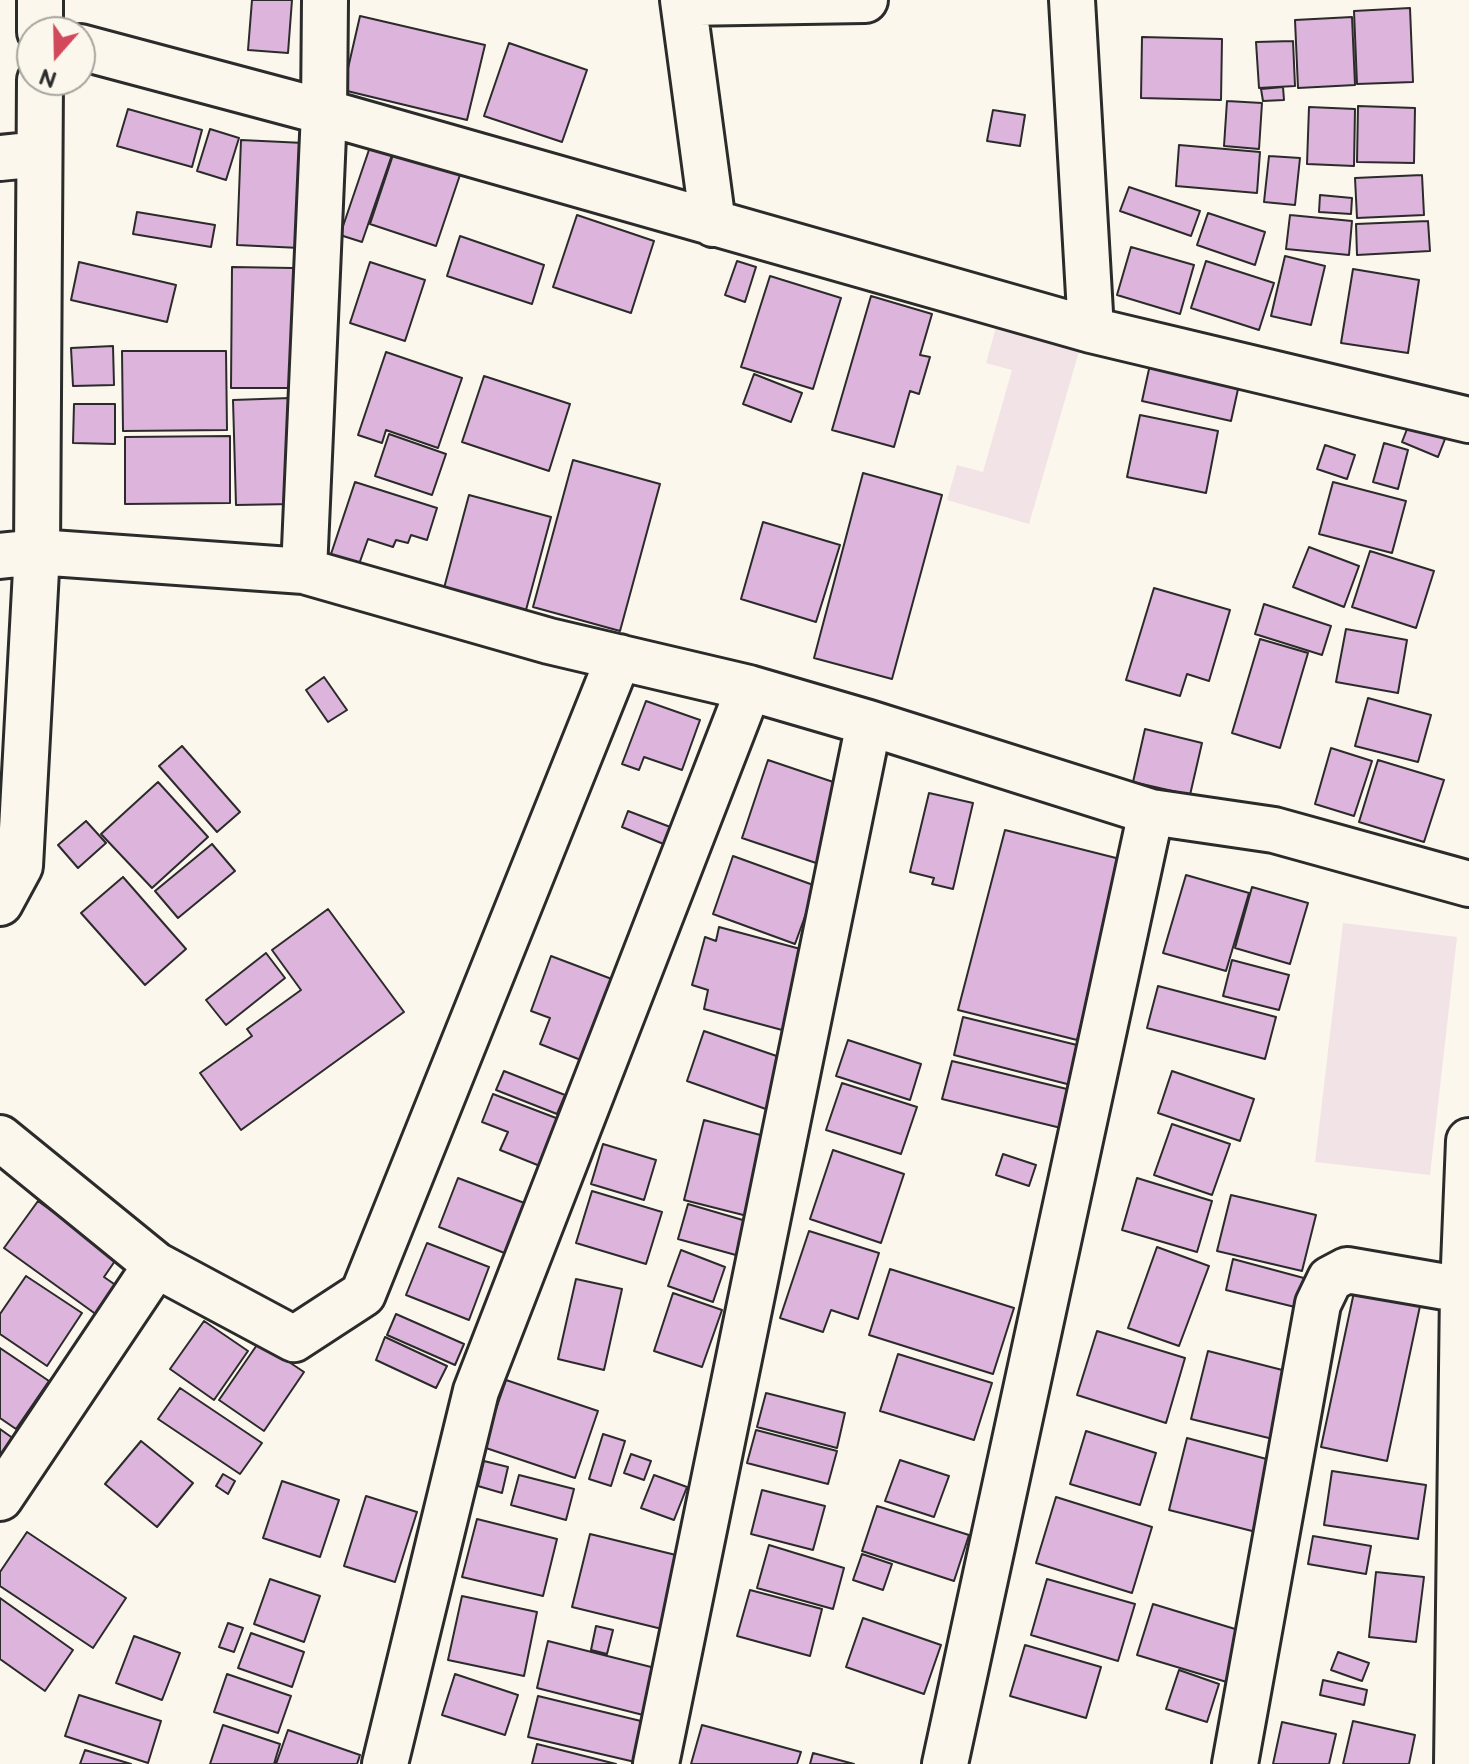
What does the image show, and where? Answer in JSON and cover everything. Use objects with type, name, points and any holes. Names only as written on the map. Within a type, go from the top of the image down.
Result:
[{"type":"street","points":[[304,571],[324,112],[325,0]]},
{"type":"street","points":[[713,224],[684,2],[865,0]]},
{"type":"street","points":[[1072,0],[1091,330]]},
{"type":"street","points":[[96,51],[324,112],[1091,330],[1469,420]]},
{"type":"street","points":[[0,903],[20,866],[20,156],[36,96]]},
{"type":"street","points":[[18,554],[304,571],[549,641],[749,688],[1151,812],[1274,830],[1469,884]]},
{"type":"street","points":[[0,1138],[156,1265],[294,1339],[363,1294],[619,657]]},
{"type":"street","points":[[385,1764],[476,1391],[749,688]]},
{"type":"street","points":[[656,1764],[869,723]]},
{"type":"street","points":[[945,1764],[1151,812]]},
{"type":"street","points":[[1457,1764],[1463,1290],[1469,1141]]},
{"type":"street","points":[[0,1498],[156,1265]]},
{"type":"street","points":[[1235,1764],[1318,1304],[1330,1279],[1347,1270],[1463,1290]]},
{"type":"shaded area","points":[[997,324],[1080,348],[1029,524],[947,500],[957,465],[983,472],[1012,370],[986,363]]},
{"type":"shaded area","points":[[1343,923],[1457,937],[1430,1175],[1315,1162]]},
{"type":"building","points":[[252,0],[292,0],[288,53],[248,50]]},
{"type":"building","points":[[1410,8],[1413,82],[1357,84],[1354,11]]},
{"type":"building","points":[[360,16],[485,45],[467,120],[343,90]]},
{"type":"building","points":[[1352,17],[1355,85],[1298,88],[1295,20]]},
{"type":"building","points":[[1142,37],[1222,39],[1221,100],[1141,98]]},
{"type":"building","points":[[1293,41],[1295,86],[1259,88],[1256,42]]},
{"type":"building","points":[[509,43],[587,70],[562,142],[484,116]]},
{"type":"building","points":[[1283,87],[1284,100],[1263,101],[1261,89]]},
{"type":"building","points":[[1227,101],[1262,103],[1259,149],[1224,146]]},
{"type":"building","points":[[1358,106],[1415,108],[1414,163],[1357,162]]},
{"type":"building","points":[[1309,107],[1355,109],[1354,166],[1307,164]]},
{"type":"building","points":[[128,109],[202,130],[192,167],[117,146]]},
{"type":"building","points":[[993,110],[1025,115],[1020,146],[987,141]]},
{"type":"building","points":[[210,129],[239,138],[226,180],[197,171]]},
{"type":"building","points":[[241,140],[304,143],[300,248],[237,245]]},
{"type":"building","points":[[372,141],[394,149],[362,242],[340,235]]},
{"type":"building","points":[[397,143],[463,166],[436,246],[370,224]]},
{"type":"building","points":[[1179,145],[1260,152],[1257,193],[1176,186]]},
{"type":"building","points":[[1269,156],[1300,158],[1295,205],[1264,202]]},
{"type":"building","points":[[1422,175],[1424,215],[1357,218],[1355,178]]},
{"type":"building","points":[[1129,187],[1200,211],[1191,236],[1120,211]]},
{"type":"building","points":[[1320,195],[1352,198],[1351,214],[1319,212]]},
{"type":"building","points":[[137,212],[215,225],[211,247],[133,234]]},
{"type":"building","points":[[1208,213],[1265,232],[1255,265],[1197,245]]},
{"type":"building","points":[[577,215],[654,241],[631,313],[553,287]]},
{"type":"building","points":[[1290,215],[1352,221],[1349,255],[1286,249]]},
{"type":"building","points":[[1428,221],[1430,251],[1357,255],[1356,224]]},
{"type":"building","points":[[460,236],[544,265],[532,304],[447,276]]},
{"type":"building","points":[[1131,247],[1194,265],[1180,314],[1117,295]]},
{"type":"building","points":[[1285,256],[1325,266],[1311,325],[1271,316]]},
{"type":"building","points":[[737,261],[756,267],[745,302],[725,295]]},
{"type":"building","points":[[1206,261],[1274,283],[1259,330],[1191,308]]},
{"type":"building","points":[[79,262],[176,285],[167,322],[71,300]]},
{"type":"building","points":[[370,262],[425,280],[405,341],[350,323]]},
{"type":"building","points":[[232,267],[293,268],[292,388],[231,388]]},
{"type":"building","points":[[1353,269],[1419,280],[1408,353],[1341,343]]},
{"type":"building","points":[[770,276],[841,298],[813,389],[741,367]]},
{"type":"building","points":[[871,296],[932,314],[920,355],[930,357],[919,394],[910,391],[894,447],[832,430]]},
{"type":"building","points":[[113,346],[114,385],[73,386],[71,348]]},
{"type":"building","points":[[122,351],[226,351],[227,430],[123,431]]},
{"type":"building","points":[[386,352],[462,378],[438,448],[386,430],[382,443],[358,435]]},
{"type":"building","points":[[1151,360],[1240,380],[1231,421],[1142,401]]},
{"type":"building","points":[[754,374],[802,393],[791,422],[743,404]]},
{"type":"building","points":[[484,376],[570,404],[549,471],[462,442]]},
{"type":"building","points":[[290,398],[293,504],[236,505],[233,400]]},
{"type":"building","points":[[74,404],[115,404],[115,444],[73,443]]},
{"type":"building","points":[[1140,415],[1218,431],[1206,493],[1127,477]]},
{"type":"building","points":[[1409,424],[1445,439],[1438,457],[1402,442]]},
{"type":"building","points":[[389,434],[446,454],[432,495],[375,476]]},
{"type":"building","points":[[230,436],[230,503],[125,504],[125,437]]},
{"type":"building","points":[[1384,443],[1408,450],[1398,489],[1373,482]]},
{"type":"building","points":[[1325,445],[1355,455],[1347,479],[1317,469]]},
{"type":"building","points":[[573,460],[660,484],[620,631],[533,607]]},
{"type":"building","points":[[863,473],[942,495],[892,679],[814,658]]},
{"type":"building","points":[[355,482],[437,508],[427,540],[411,535],[408,543],[396,540],[393,547],[368,539],[358,567],[330,557]]},
{"type":"building","points":[[1333,482],[1406,501],[1392,553],[1319,534]]},
{"type":"building","points":[[469,495],[551,517],[526,610],[444,588]]},
{"type":"building","points":[[763,522],[840,545],[816,622],[741,599]]},
{"type":"building","points":[[1309,547],[1359,566],[1344,607],[1293,587]]},
{"type":"building","points":[[1370,551],[1434,571],[1416,628],[1352,607]]},
{"type":"building","points":[[1154,588],[1230,610],[1209,681],[1187,674],[1180,696],[1126,680]]},
{"type":"building","points":[[1264,604],[1331,626],[1322,655],[1255,634]]},
{"type":"building","points":[[1346,629],[1407,640],[1398,693],[1336,682]]},
{"type":"building","points":[[1260,639],[1308,653],[1280,748],[1232,733]]},
{"type":"building","points":[[324,677],[347,710],[328,722],[306,690]]},
{"type":"building","points":[[1368,698],[1431,715],[1418,762],[1355,746]]},
{"type":"building","points":[[646,701],[700,720],[682,770],[644,757],[639,770],[622,764]]},
{"type":"building","points":[[1145,729],[1202,743],[1190,795],[1133,782]]},
{"type":"building","points":[[182,746],[240,812],[217,832],[159,766]]},
{"type":"building","points":[[1331,748],[1372,761],[1354,816],[1315,804]]},
{"type":"building","points":[[768,760],[851,788],[819,864],[742,838]]},
{"type":"building","points":[[1378,760],[1444,780],[1424,842],[1359,822]]},
{"type":"building","points":[[158,782],[208,837],[152,888],[101,834]]},
{"type":"building","points":[[929,793],[973,803],[953,889],[932,884],[934,878],[910,872]]},
{"type":"building","points":[[628,811],[673,828],[666,845],[622,827]]},
{"type":"building","points":[[86,821],[106,843],[78,868],[58,845]]},
{"type":"building","points":[[1005,830],[1124,860],[1077,1040],[958,1010]]},
{"type":"building","points":[[212,844],[235,871],[178,918],[155,891]]},
{"type":"building","points":[[733,856],[816,886],[795,944],[713,914]]},
{"type":"building","points":[[1186,875],[1249,893],[1226,971],[1163,953]]},
{"type":"building","points":[[123,877],[186,949],[145,985],[81,913]]},
{"type":"building","points":[[1252,887],[1308,903],[1290,964],[1235,948]]},
{"type":"building","points":[[328,909],[404,1012],[241,1130],[200,1073],[252,1036],[247,1029],[301,990],[272,950]]},
{"type":"building","points":[[719,927],[819,954],[797,1034],[704,1009],[708,990],[692,985],[705,937],[716,941]]},
{"type":"building","points":[[266,953],[285,978],[226,1025],[206,1000]]},
{"type":"building","points":[[551,956],[617,981],[586,1062],[540,1044],[550,1018],[531,1011]]},
{"type":"building","points":[[1232,960],[1289,975],[1279,1010],[1223,996]]},
{"type":"building","points":[[1158,986],[1276,1017],[1265,1059],[1147,1028]]},
{"type":"building","points":[[963,1017],[1081,1046],[1071,1085],[954,1055]]},
{"type":"building","points":[[704,1031],[794,1062],[777,1113],[687,1081]]},
{"type":"building","points":[[848,1040],[921,1064],[910,1100],[836,1076]]},
{"type":"building","points":[[952,1061],[1071,1090],[1061,1128],[942,1099]]},
{"type":"building","points":[[504,1071],[565,1095],[557,1114],[496,1090]]},
{"type":"building","points":[[1172,1071],[1254,1099],[1240,1141],[1158,1113]]},
{"type":"building","points":[[842,1083],[917,1107],[901,1154],[826,1130]]},
{"type":"building","points":[[493,1094],[564,1121],[545,1168],[500,1150],[508,1132],[482,1122]]},
{"type":"building","points":[[704,1120],[783,1141],[763,1220],[684,1200]]},
{"type":"building","points":[[1172,1124],[1230,1144],[1212,1195],[1154,1175]]},
{"type":"building","points":[[603,1144],[656,1160],[644,1200],[591,1184]]},
{"type":"building","points":[[833,1150],[904,1174],[881,1243],[810,1219]]},
{"type":"building","points":[[1003,1154],[1036,1165],[1029,1186],[996,1175]]},
{"type":"building","points":[[458,1178],[527,1204],[507,1254],[439,1227]]},
{"type":"building","points":[[1137,1178],[1212,1201],[1197,1252],[1122,1230]]},
{"type":"building","points":[[592,1191],[662,1212],[646,1264],[576,1243]]},
{"type":"building","points":[[1231,1195],[1316,1215],[1302,1271],[1217,1251]]},
{"type":"building","points":[[38,1201],[117,1258],[104,1277],[117,1286],[97,1315],[4,1248]]},
{"type":"building","points":[[688,1204],[753,1223],[743,1257],[678,1239]]},
{"type":"building","points":[[809,1231],[879,1253],[858,1319],[831,1310],[823,1332],[780,1318]]},
{"type":"building","points":[[427,1243],[489,1267],[469,1320],[406,1295]]},
{"type":"building","points":[[1157,1247],[1209,1266],[1179,1346],[1128,1328]]},
{"type":"building","points":[[681,1250],[725,1267],[713,1302],[668,1286]]},
{"type":"building","points":[[1233,1259],[1315,1281],[1307,1310],[1226,1290]]},
{"type":"building","points":[[890,1269],[1014,1308],[993,1374],[869,1335]]},
{"type":"building","points":[[26,1276],[82,1313],[47,1366],[0,1334],[0,1314]]},
{"type":"building","points":[[576,1279],[622,1289],[604,1370],[558,1359]]},
{"type":"building","points":[[1354,1292],[1420,1306],[1387,1461],[1321,1447]]},
{"type":"building","points":[[673,1293],[722,1310],[702,1367],[654,1351]]},
{"type":"building","points":[[396,1314],[464,1344],[455,1365],[387,1335]]},
{"type":"building","points":[[204,1321],[248,1351],[214,1400],[170,1369]]},
{"type":"building","points":[[1097,1331],[1185,1358],[1166,1423],[1077,1395]]},
{"type":"building","points":[[385,1337],[447,1366],[436,1388],[376,1360]]},
{"type":"building","points":[[259,1342],[304,1372],[264,1431],[219,1400]]},
{"type":"building","points":[[0,1348],[49,1381],[16,1429],[0,1418]]},
{"type":"building","points":[[1208,1351],[1298,1374],[1281,1441],[1191,1419]]},
{"type":"building","points":[[898,1354],[992,1383],[974,1440],[880,1411]]},
{"type":"building","points":[[506,1380],[598,1411],[575,1478],[483,1447]]},
{"type":"building","points":[[180,1388],[262,1443],[240,1474],[158,1419]]},
{"type":"building","points":[[766,1393],[845,1413],[837,1448],[757,1427]]},
{"type":"building","points":[[0,1429],[14,1439],[0,1460]]},
{"type":"building","points":[[756,1430],[837,1451],[828,1484],[747,1463]]},
{"type":"building","points":[[1086,1431],[1156,1453],[1140,1505],[1070,1484]]},
{"type":"building","points":[[603,1434],[625,1441],[611,1486],[589,1479]]},
{"type":"building","points":[[1187,1438],[1278,1462],[1260,1533],[1169,1510]]},
{"type":"building","points":[[141,1441],[193,1483],[157,1527],[105,1484]]},
{"type":"building","points":[[631,1454],[651,1461],[644,1480],[624,1473]]},
{"type":"building","points":[[900,1460],[949,1476],[934,1517],[885,1501]]},
{"type":"building","points":[[484,1461],[508,1467],[502,1493],[478,1486]]},
{"type":"building","points":[[1332,1471],[1426,1485],[1418,1539],[1324,1525]]},
{"type":"building","points":[[223,1474],[235,1481],[228,1494],[216,1486]]},
{"type":"building","points":[[519,1475],[574,1489],[566,1520],[511,1505]]},
{"type":"building","points":[[654,1475],[687,1487],[674,1520],[641,1508]]},
{"type":"building","points":[[282,1481],[339,1500],[320,1557],[263,1538]]},
{"type":"building","points":[[762,1490],[825,1506],[813,1550],[751,1534]]},
{"type":"building","points":[[366,1496],[417,1512],[395,1582],[344,1566]]},
{"type":"building","points":[[1056,1497],[1152,1527],[1132,1593],[1036,1563]]},
{"type":"building","points":[[877,1506],[969,1535],[954,1581],[862,1551]]},
{"type":"building","points":[[477,1519],[557,1539],[543,1596],[462,1577]]},
{"type":"building","points":[[27,1532],[126,1598],[93,1648],[0,1586],[0,1572]]},
{"type":"building","points":[[590,1534],[680,1556],[662,1629],[572,1607]]},
{"type":"building","points":[[1313,1536],[1371,1546],[1366,1574],[1308,1564]]},
{"type":"building","points":[[769,1545],[844,1568],[833,1609],[757,1588]]},
{"type":"building","points":[[862,1554],[892,1564],[883,1590],[853,1580]]},
{"type":"building","points":[[1376,1572],[1424,1577],[1416,1642],[1369,1637]]},
{"type":"building","points":[[270,1579],[320,1596],[304,1642],[254,1624]]},
{"type":"building","points":[[1047,1579],[1135,1604],[1118,1661],[1031,1635]]},
{"type":"building","points":[[750,1590],[822,1609],[810,1656],[737,1636]]},
{"type":"building","points":[[462,1596],[537,1612],[524,1676],[448,1660]]},
{"type":"building","points":[[0,1598],[73,1650],[45,1691],[0,1659]]},
{"type":"building","points":[[1153,1604],[1245,1632],[1230,1683],[1137,1655]]},
{"type":"building","points":[[863,1618],[941,1645],[924,1694],[846,1667]]},
{"type":"building","points":[[228,1623],[243,1628],[234,1652],[219,1647]]},
{"type":"building","points":[[596,1626],[613,1630],[607,1654],[591,1650]]},
{"type":"building","points":[[251,1633],[304,1652],[292,1687],[238,1668]]},
{"type":"building","points":[[134,1636],[180,1653],[162,1700],[116,1683]]},
{"type":"building","points":[[548,1641],[659,1669],[647,1716],[537,1688]]},
{"type":"building","points":[[1025,1645],[1101,1667],[1086,1718],[1010,1696]]},
{"type":"building","points":[[1338,1652],[1369,1663],[1362,1681],[1331,1670]]},
{"type":"building","points":[[1179,1670],[1219,1684],[1207,1722],[1166,1709]]},
{"type":"building","points":[[227,1674],[291,1696],[278,1733],[214,1712]]},
{"type":"building","points":[[455,1674],[518,1695],[505,1735],[442,1715]]},
{"type":"building","points":[[1323,1680],[1367,1690],[1364,1705],[1320,1695]]},
{"type":"building","points":[[79,1695],[161,1721],[148,1763],[65,1736]]},
{"type":"building","points":[[538,1696],[645,1722],[635,1762],[528,1737]]},
{"type":"building","points":[[1353,1721],[1415,1735],[1409,1764],[1343,1764]]},
{"type":"building","points":[[1282,1722],[1336,1734],[1329,1764],[1273,1764]]},
{"type":"building","points":[[223,1725],[280,1744],[274,1764],[210,1764]]},
{"type":"building","points":[[702,1725],[801,1752],[797,1764],[691,1764]]},
{"type":"building","points":[[288,1730],[360,1755],[357,1764],[276,1764]]},
{"type":"building","points":[[537,1744],[616,1764],[532,1764]]},
{"type":"building","points":[[85,1750],[131,1764],[80,1764]]},
{"type":"building","points":[[813,1753],[854,1764],[810,1764]]}]
